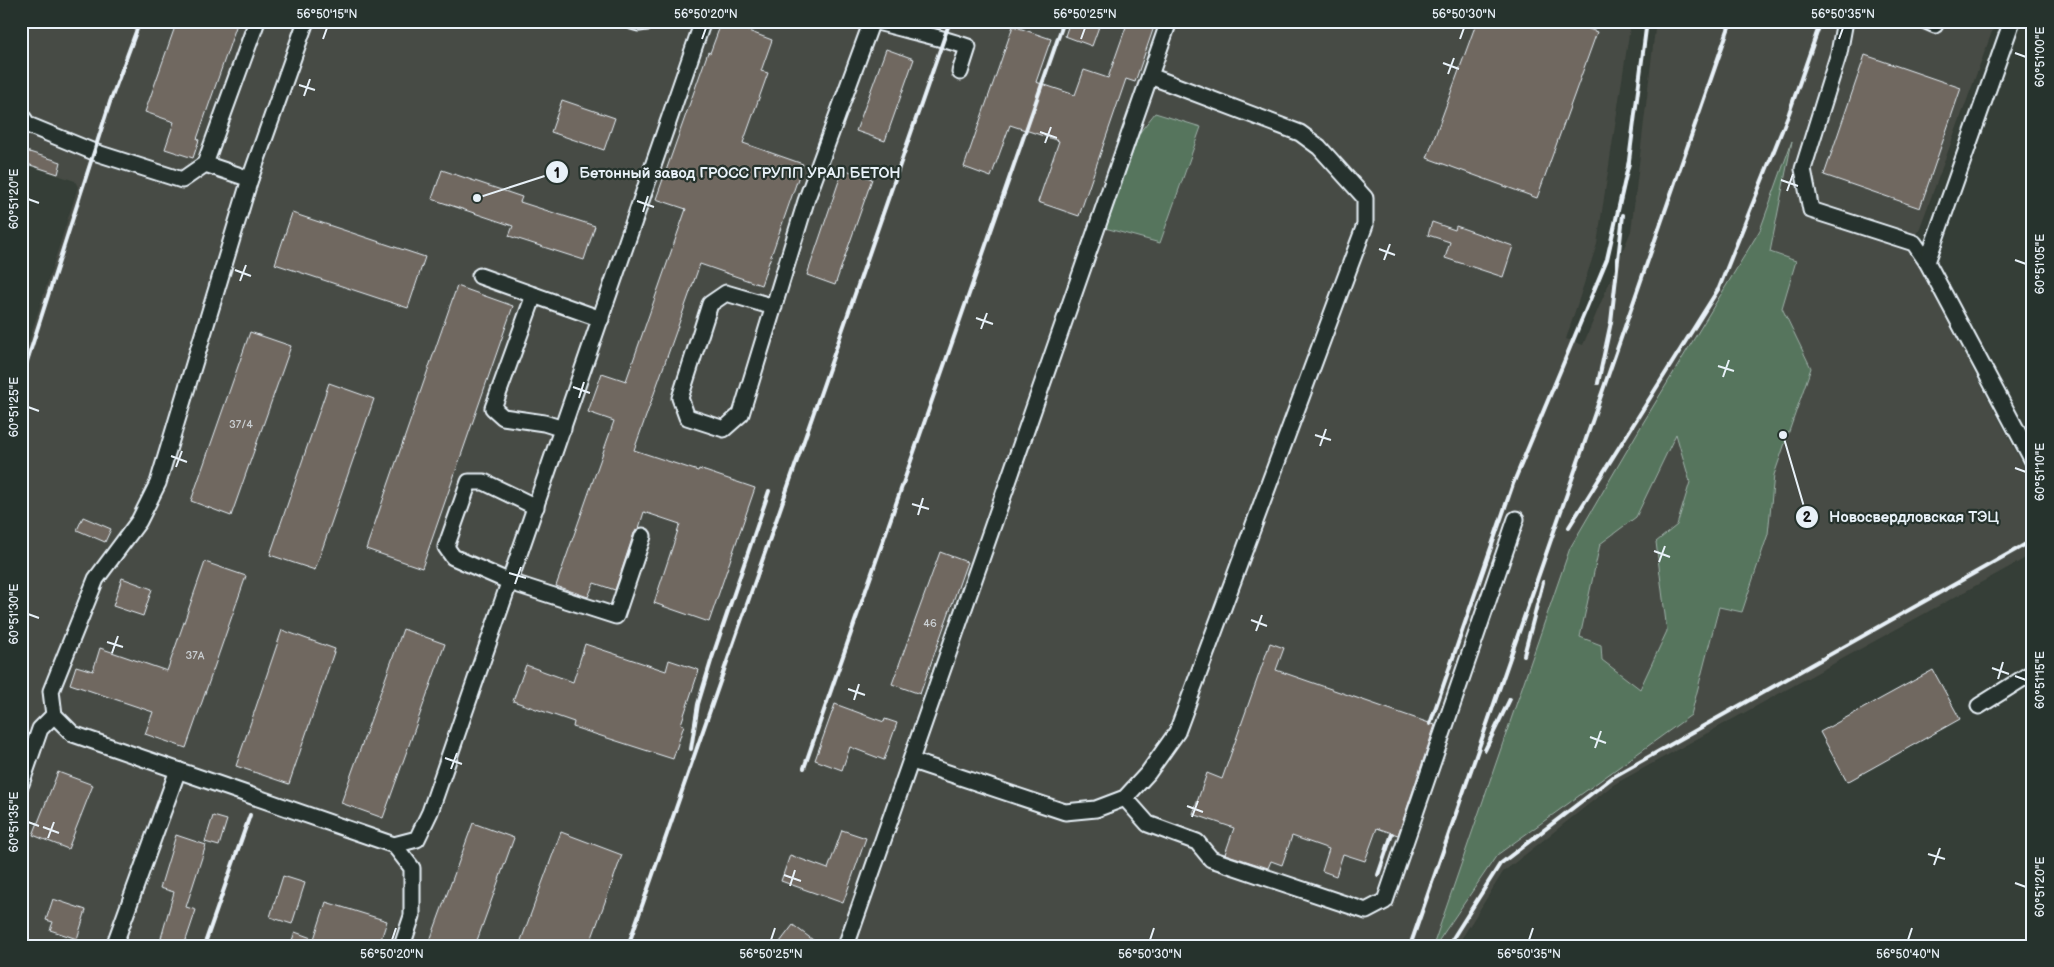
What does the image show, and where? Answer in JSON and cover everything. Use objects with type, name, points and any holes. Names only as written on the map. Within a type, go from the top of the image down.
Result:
[{"type":"street","points":[[21,115],[28,125],[86,148],[182,180],[205,164],[257,21]]},
{"type":"street","points":[[306,21],[250,179],[158,483],[139,521],[96,579],[51,691],[54,715],[73,734],[394,845],[412,868],[412,916],[402,946]]},
{"type":"street","points":[[632,21],[638,23],[654,21]]},
{"type":"street","points":[[394,845],[417,839],[430,812],[703,21]]},
{"type":"street","points":[[774,307],[726,294],[710,304],[680,398],[686,417],[724,429],[741,414],[774,307],[806,201],[873,21],[917,34],[944,38],[968,47],[960,72]]},
{"type":"street","points":[[846,946],[1169,21]]},
{"type":"street","points":[[1845,21],[1839,53],[1803,169],[1811,210],[1914,243],[1927,262],[2033,461]]},
{"type":"street","points":[[1927,262],[2012,21]]},
{"type":"street","points":[[912,760],[1065,812],[1096,809],[1125,798],[1148,773],[1177,732],[1365,225],[1364,198],[1319,147],[1307,138],[1150,76]]},
{"type":"street","points":[[205,164],[250,179]]},
{"type":"street","points":[[480,276],[601,319]]},
{"type":"street","points":[[534,295],[493,408],[503,417],[544,422],[563,429]]},
{"type":"street","points":[[536,507],[484,482],[469,482],[446,547],[452,557],[510,582],[616,616],[643,536]]},
{"type":"street","points":[[1125,798],[1148,824],[1197,842],[1211,859],[1366,911],[1385,901],[1516,520]]},
{"type":"street","points":[[1980,706],[2033,672]]},
{"type":"street","points":[[21,784],[40,729],[54,715]]},
{"type":"street","points":[[114,946],[178,770]]},
{"type":"shaded area","points":[[21,21],[1631,21],[1597,244],[1566,339],[1583,345],[1631,231],[1656,21],[1996,21],[1911,252],[2033,484],[2033,554],[1613,785],[1503,872],[1457,946],[21,946],[21,366],[78,187],[75,181],[21,163]]},
{"type":"green space","points":[[1155,113],[1201,127],[1160,243],[1105,228],[1140,132]]},
{"type":"green space","points":[[1792,141],[1770,252],[1796,261],[1782,308],[1811,368],[1774,475],[1768,534],[1742,612],[1719,607],[1691,715],[1497,855],[1435,946],[1433,946],[1570,548],[1760,230]],"holes":[[[1676,434],[1690,482],[1677,525],[1656,542],[1667,631],[1640,689],[1602,660],[1601,645],[1580,637],[1600,544],[1636,517]]]},
{"type":"building","points":[[177,21],[238,21],[197,139],[199,140],[193,158],[165,149],[174,122],[145,112]]},
{"type":"building","points":[[722,21],[772,40],[761,71],[768,73],[743,143],[803,164],[761,285],[700,264],[634,450],[755,488],[709,622],[654,603],[680,524],[644,512],[639,528],[634,533],[615,590],[594,583],[588,597],[556,586],[614,421],[588,412],[602,373],[626,381],[686,209],[656,199],[708,52],[710,53]]},
{"type":"building","points":[[1070,21],[1101,21],[1092,46],[1065,36]]},
{"type":"building","points":[[1128,21],[1156,21],[1135,82],[1126,79],[1079,216],[1038,202],[1059,141],[1010,125],[991,177],[964,167],[1013,26],[1051,39],[1036,82],[1075,95],[1084,70],[1108,78]]},
{"type":"building","points":[[1477,21],[1567,21],[1597,32],[1537,198],[1427,158]]},
{"type":"building","points":[[886,49],[914,59],[885,141],[856,131]]},
{"type":"building","points":[[1865,55],[1961,88],[1920,208],[1824,175]]},
{"type":"building","points":[[562,100],[615,118],[604,150],[551,132]]},
{"type":"building","points":[[23,150],[61,162],[58,174],[21,162]]},
{"type":"building","points":[[843,169],[872,179],[835,285],[807,275]]},
{"type":"building","points":[[442,170],[522,197],[520,202],[595,226],[584,260],[509,236],[513,226],[432,199]]},
{"type":"building","points":[[292,213],[425,257],[408,308],[275,264]]},
{"type":"building","points":[[1432,222],[1455,230],[1456,226],[1513,246],[1503,277],[1445,258],[1450,242],[1428,235]]},
{"type":"building","points":[[457,286],[513,306],[422,568],[366,549]]},
{"type":"building","points":[[250,332],[291,346],[231,516],[191,501]]},
{"type":"building","points":[[329,383],[374,399],[315,570],[270,555]]},
{"type":"building","points":[[83,517],[111,529],[105,542],[77,530]]},
{"type":"building","points":[[940,552],[967,562],[920,694],[892,684]]},
{"type":"building","points":[[205,562],[246,576],[186,748],[145,734],[153,712],[70,684],[76,666],[93,671],[100,648],[167,671]]},
{"type":"building","points":[[122,578],[152,589],[143,616],[113,606]]},
{"type":"building","points":[[403,629],[445,644],[383,818],[341,803]]},
{"type":"building","points":[[282,630],[335,649],[289,784],[236,766]]},
{"type":"building","points":[[1270,643],[1284,648],[1276,670],[1435,725],[1398,835],[1377,828],[1365,861],[1343,854],[1336,876],[1322,871],[1329,849],[1292,836],[1282,865],[1271,861],[1268,868],[1225,854],[1234,828],[1193,814],[1207,773],[1222,779]]},
{"type":"building","points":[[585,644],[666,671],[669,660],[699,670],[681,724],[684,725],[673,759],[573,727],[574,722],[513,701],[526,665],[573,682]]},
{"type":"building","points":[[1933,670],[1960,719],[1847,782],[1820,732]]},
{"type":"building","points":[[835,704],[884,722],[885,719],[897,723],[884,760],[850,747],[842,770],[815,760]]},
{"type":"building","points":[[58,772],[93,785],[68,849],[33,835]]},
{"type":"building","points":[[213,816],[227,820],[219,846],[205,842]]},
{"type":"building","points":[[473,823],[514,838],[475,946],[428,946]]},
{"type":"building","points":[[842,830],[866,838],[843,903],[781,881],[790,855],[828,869]]},
{"type":"building","points":[[561,832],[622,855],[589,946],[519,946]]},
{"type":"building","points":[[176,835],[206,845],[186,907],[196,910],[184,946],[167,946],[168,940],[161,938],[174,892],[160,888]]},
{"type":"building","points":[[283,876],[305,883],[292,924],[270,917]]},
{"type":"building","points":[[53,899],[86,910],[77,939],[50,930],[53,922],[46,920]]},
{"type":"building","points":[[326,902],[387,921],[379,946],[290,946],[295,932],[314,939]]},
{"type":"building","points":[[793,925],[821,946],[777,946]]},
{"type":"railway","points":[[21,380],[110,102],[140,21]]},
{"type":"railway","points":[[628,946],[950,21]]},
{"type":"railway","points":[[804,768],[1064,21]]},
{"type":"railway","points":[[1628,168],[1647,21]]},
{"type":"railway","points":[[1410,946],[1731,21]]},
{"type":"railway","points":[[1569,527],[1719,288],[1789,113],[1821,21]]},
{"type":"railway","points":[[1430,724],[1513,484],[1607,259],[1629,162]]},
{"type":"railway","points":[[1598,383],[1611,322],[1623,215]]},
{"type":"railway","points":[[691,749],[698,704],[769,491]]},
{"type":"railway","points":[[1448,946],[1500,864],[1613,777],[2033,540]]},
{"type":"railway","points":[[1524,655],[1543,582]]},
{"type":"railway","points":[[1485,750],[1510,699]]},
{"type":"railway","points":[[204,946],[250,815]]},
{"type":"railway","points":[[1378,875],[1392,834]]},
{"type":"place","name":"Бетонный завод ГРОСС ГРУПП УРАЛ БЕТОН","points":[[477,198]]},
{"type":"place","name":"Новосвердловская ТЭЦ","points":[[1783,435]]}]
